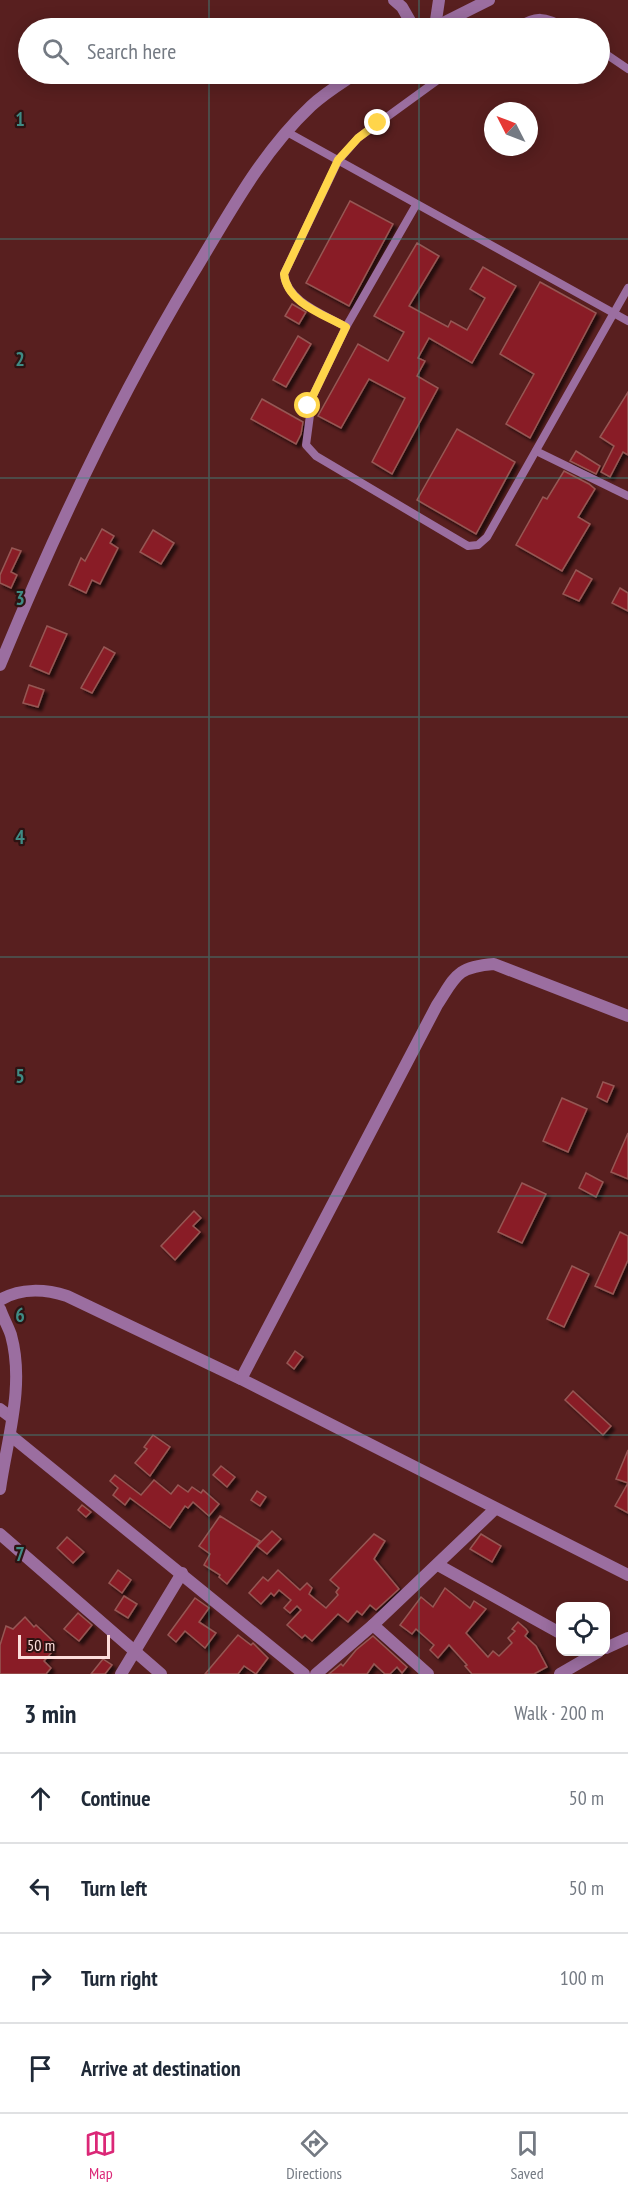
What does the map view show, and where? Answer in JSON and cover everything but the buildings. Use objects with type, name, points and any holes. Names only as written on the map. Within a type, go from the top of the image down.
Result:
[{"type":"street","points":[[394,0],[402,7],[408,18]]},
{"type":"street","points":[[436,18],[439,0]]},
{"type":"street","points":[[454,18],[489,0]]},
{"type":"street","points":[[0,665],[60,525],[150,345],[251,177],[312,105],[341,84]]},
{"type":"street","points":[[241,1379],[436,1005],[456,977],[470,966],[494,964],[628,1016]]},
{"type":"street","points":[[0,1300],[20,1293],[36,1291],[51,1291],[67,1296],[241,1379],[628,1575]]},
{"type":"street","points":[[0,1309],[10,1335],[15,1362],[10,1435],[0,1489]]},
{"type":"street","points":[[0,1409],[12,1418]]},
{"type":"street","points":[[10,1435],[304,1674]]},
{"type":"street","points":[[316,1674],[373,1625],[495,1509]]},
{"type":"street","points":[[0,1534],[161,1674]]},
{"type":"street","points":[[438,1565],[556,1630]]},
{"type":"street","points":[[121,1674],[182,1573]]},
{"type":"street","points":[[373,1625],[428,1674]]},
{"type":"street","points":[[610,1646],[628,1638]]},
{"type":"street","points":[[560,1674],[590,1656]]},
{"type":"lane","points":[[534,18],[549,18]]},
{"type":"lane","points":[[610,57],[628,69]]},
{"type":"lane","points":[[346,327],[294,297],[285,284],[284,274],[338,160],[358,138],[432,84]]},
{"type":"lane","points":[[287,132],[628,321]]},
{"type":"lane","points":[[416,205],[346,327],[308,406],[310,415],[306,445],[316,456],[468,546],[478,545],[487,537],[628,288]]},
{"type":"lane","points":[[536,451],[628,496]]},
{"type":"route","points":[[308,406],[346,327],[294,297],[285,284],[284,274],[338,160],[358,138],[378,123]]}]
